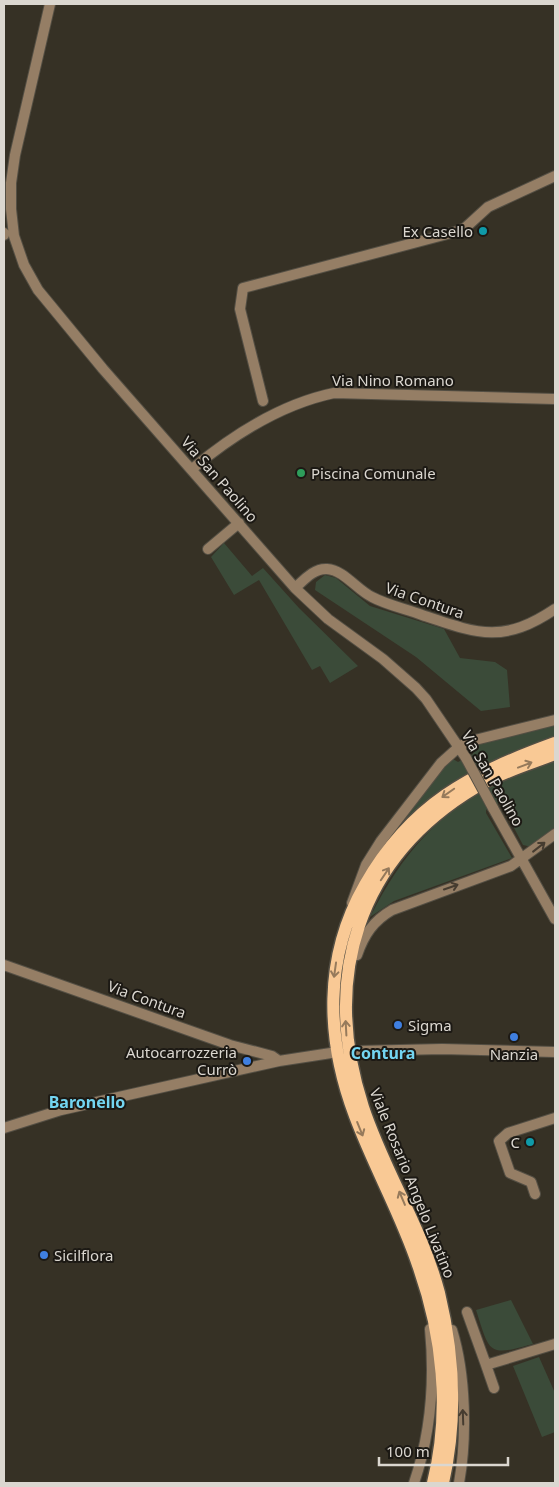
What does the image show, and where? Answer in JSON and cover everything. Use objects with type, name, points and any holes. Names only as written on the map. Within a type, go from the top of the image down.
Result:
[{"type":"main road","name":"Viale Rosario Angelo Livatino","points":[[433,1483],[443,1428],[443,1397],[433,1294],[354,1114],[341,1067],[336,1038],[333,984],[337,956],[346,923],[374,870],[390,848],[419,816],[452,790],[474,776],[497,765],[555,743]]},
{"type":"main road","name":"Viale Rosario Angelo Livatino","points":[[443,1483],[452,1429],[453,1397],[447,1335],[358,1090],[347,1036],[346,984],[356,935],[371,897],[393,862],[412,839],[441,811],[478,786],[555,754]]},
{"type":"street","name":"Via San Paolino","points":[[50,4],[15,155],[7,210],[24,265],[38,290],[103,369],[295,588],[328,619],[400,672],[426,699],[460,746],[555,919]]},
{"type":"street","points":[[264,401],[240,309],[243,288],[455,232],[465,228],[488,207],[555,176]]},
{"type":"street","name":"Via Nino Romano","points":[[192,469],[275,413],[298,402],[334,393],[364,392],[555,399]]},
{"type":"street","points":[[208,550],[239,523]]},
{"type":"street","name":"Via Contura","points":[[295,588],[315,572],[328,569],[339,574],[372,597],[453,626],[489,633],[516,630],[555,609]]},
{"type":"street","points":[[346,923],[366,865],[441,763],[460,746],[555,720]]},
{"type":"street","points":[[346,984],[364,938],[381,916],[407,903],[511,866],[522,860],[555,834]]},
{"type":"street","name":"Via Contura","points":[[4,966],[230,1045],[272,1056],[279,1061]]},
{"type":"street","points":[[357,1051],[442,1049],[555,1052]]},
{"type":"street","points":[[4,1128],[61,1110],[279,1061],[331,1053]]},
{"type":"street","points":[[535,1194],[531,1182],[510,1173],[499,1141],[508,1133],[555,1118]]},
{"type":"street","points":[[414,1483],[428,1435],[432,1398],[431,1337],[433,1294]]},
{"type":"street","points":[[433,1294],[453,1334],[461,1387],[463,1430],[459,1483]]},
{"type":"street","points":[[466,1312],[494,1388]]},
{"type":"street","points":[[486,1365],[555,1344]]},
{"type":"green space","points":[[224,543],[252,576],[263,568],[299,608],[358,666],[330,683],[320,666],[312,670],[259,580],[234,595],[211,557]]},
{"type":"green space","points":[[325,575],[336,578],[370,606],[444,629],[460,658],[495,662],[507,670],[510,707],[481,711],[416,657],[315,590],[316,582]]},
{"type":"green space","points":[[555,725],[555,738],[494,760],[445,788],[417,812],[378,852],[441,768],[453,759],[458,762],[473,754],[473,747],[480,744]]},
{"type":"green space","points":[[555,761],[555,827],[532,847],[523,845],[502,805],[499,803],[486,810],[486,813],[512,858],[394,901],[370,917],[395,873],[409,854],[441,820],[481,792],[510,777]]},
{"type":"green space","points":[[511,1300],[533,1344],[507,1350],[498,1350],[488,1343],[476,1310]]},
{"type":"green space","points":[[539,1357],[555,1393],[555,1432],[542,1437],[513,1366]]},
{"type":"place","name":"Ex Casello","points":[[483,231]]},
{"type":"place","name":"Piscina Comunale","points":[[301,473]]},
{"type":"place","name":"Sigma","points":[[398,1025]]},
{"type":"place","name":"Nanzia","points":[[514,1037]]},
{"type":"place","name":"Autocarrozzeria Currò","points":[[247,1061]]},
{"type":"place","name":"C","points":[[530,1142]]},
{"type":"place","name":"Sicilflora","points":[[44,1255]]},
{"type":"district","name":"Contura","points":[[383,1053]]},
{"type":"district","name":"Baronello","points":[[87,1102]]}]
